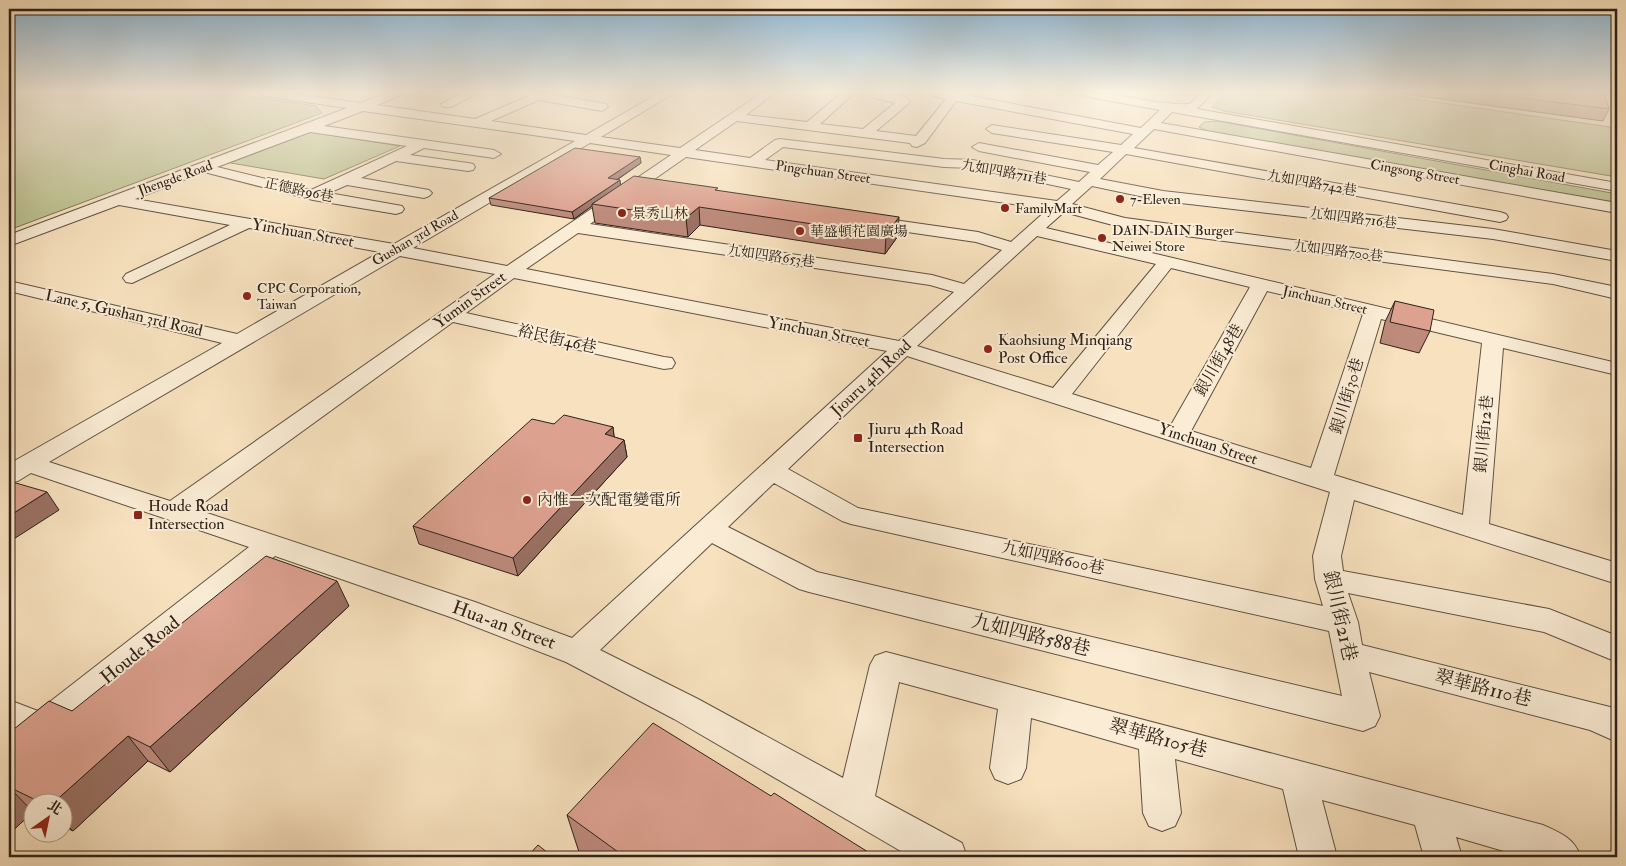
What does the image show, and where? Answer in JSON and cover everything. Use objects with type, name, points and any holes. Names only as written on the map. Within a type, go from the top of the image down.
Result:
[{"type":"street","name":"Jhengde Road","points":[[9,241],[294,133]]},
{"type":"street","points":[[350,133],[494,154]]},
{"type":"street","name":"Pingchuan Street","points":[[545,133],[1060,206]]},
{"type":"street","name":"Gushan 3rd Road","points":[[18,470],[595,133]]},
{"type":"street","name":"Yumin Street","points":[[174,511],[709,133]]},
{"type":"street","points":[[868,133],[919,142],[926,133]]},
{"type":"street","points":[[973,164],[979,147],[989,133]]},
{"type":"street","name":"九如四路742巷","points":[[1020,133],[1293,179],[1500,217]]},
{"type":"street","name":"Jiouru 4th Road","points":[[577,653],[966,290],[1143,133]]},
{"type":"street","name":"Cingsong Street","points":[[1177,133],[1308,153],[1617,208]]},
{"type":"street","name":"Cinghai Road","points":[[1340,133],[1617,187]]},
{"type":"street","points":[[313,195],[424,143]]},
{"type":"street","name":"九如四路711巷","points":[[752,163],[780,143],[1091,179]]},
{"type":"street","points":[[979,147],[1091,179]]},
{"type":"street","points":[[1293,179],[1308,153]]},
{"type":"street","points":[[395,157],[468,167]]},
{"type":"street","points":[[927,186],[944,163]]},
{"type":"street","name":"正德路96巷","points":[[203,168],[313,195],[396,209]]},
{"type":"street","name":"九如四路716巷","points":[[1091,179],[1164,196],[1493,234],[1617,256]]},
{"type":"street","points":[[345,180],[424,192]]},
{"type":"street","points":[[632,186],[652,189]]},
{"type":"street","points":[[1493,234],[1500,217],[1505,188]]},
{"type":"street","name":"Yinchuan Street","points":[[117,200],[395,250],[903,348],[1617,574]]},
{"type":"street","name":"九如四路700巷","points":[[1060,206],[1146,226],[1554,279],[1617,293]]},
{"type":"street","points":[[849,218],[978,237],[1013,248]]},
{"type":"street","points":[[132,278],[247,223]]},
{"type":"street","name":"九如四路653巷","points":[[574,228],[932,280],[966,290]]},
{"type":"street","name":"Jinchuan Street","points":[[1033,230],[1373,312],[1617,368]]},
{"type":"street","points":[[1058,397],[1167,262]]},
{"type":"street","name":"銀川街48巷","points":[[1177,434],[1262,285]]},
{"type":"street","name":"Lane 5, Gushan 3rd Road","points":[[9,286],[240,341]]},
{"type":"street","name":"銀川街30巷","points":[[1332,483],[1373,312]]},
{"type":"street","name":"裕民街46巷","points":[[450,315],[664,363]]},
{"type":"street","name":"銀川街12巷","points":[[1475,529],[1493,340]]},
{"type":"street","name":"Hua-an Street","points":[[18,470],[174,511],[472,613],[577,653],[686,708],[948,857]]},
{"type":"street","name":"九如四路600巷","points":[[772,471],[851,515],[1343,622]]},
{"type":"street","name":"銀川街21巷","points":[[1332,483],[1327,556],[1329,579],[1343,622],[1348,654],[1363,716]]},
{"type":"street","name":"九如四路588巷","points":[[709,529],[809,581],[1363,716]]},
{"type":"street","name":"Houde Road","points":[[9,754],[270,545]]},
{"type":"street","points":[[1329,579],[1549,621],[1617,649]]},
{"type":"street","name":"翠華路110巷","points":[[1348,654],[1598,717],[1617,727]]},
{"type":"street","name":"翠華路105巷","points":[[856,804],[886,665],[1543,844],[1562,857]]},
{"type":"street","points":[[1008,768],[1016,700]]},
{"type":"street","points":[[9,714],[42,728]]},
{"type":"street","points":[[1156,738],[1162,813]]},
{"type":"street","points":[[1298,776],[1318,857]]},
{"type":"street","points":[[1430,812],[1443,857]]},
{"type":"green space","points":[[9,133],[267,133],[9,230]]},
{"type":"green space","points":[[299,133],[320,133],[400,146],[324,179],[225,162]]},
{"type":"green space","points":[[1221,133],[1285,133],[1617,194],[1617,203]]},
{"type":"green space","points":[[1357,133],[1617,133],[1617,177]]},
{"type":"building","points":[[575,148],[640,157],[608,178],[620,180],[572,212],[489,198]]},
{"type":"building","points":[[634,176],[899,217],[886,235],[699,207],[686,218],[592,204]]},
{"type":"building","points":[[1395,301],[1434,310],[1430,331],[1390,322]]},
{"type":"building","name":"內惟一次配電變電所","points":[[564,415],[613,427],[605,434],[624,440],[513,558],[413,526],[532,419],[554,424]]},
{"type":"building","points":[[9,481],[47,492],[9,516]]},
{"type":"building","points":[[266,556],[337,581],[150,747],[128,736],[63,794],[23,794],[9,787],[9,733],[49,701],[72,711]]},
{"type":"building","points":[[653,723],[771,796],[774,793],[876,857],[625,857],[567,815]]},
{"type":"building","points":[[538,845],[553,857],[527,857]]},
{"type":"place","name":"7-Eleven","points":[[1120,199]]},
{"type":"place","name":"FamilyMart","points":[[1005,208]]},
{"type":"place","name":"景秀山林","points":[[622,213]]},
{"type":"place","name":"華盛頓花園廣場","points":[[800,231]]},
{"type":"place","name":"DAIN DAIN Burger Neiwei Store","points":[[1102,238]]},
{"type":"place","name":"CPC Corporation, Taiwan","points":[[247,296]]},
{"type":"place","name":"Kaohsiung Minqiang Post Office","points":[[988,349]]},
{"type":"place","name":"Jiuru 4th Road Intersection","points":[[858,438]]},
{"type":"place","name":"內惟一次配電變電所","points":[[527,500]]},
{"type":"place","name":"Houde Road Intersection","points":[[138,515]]}]
